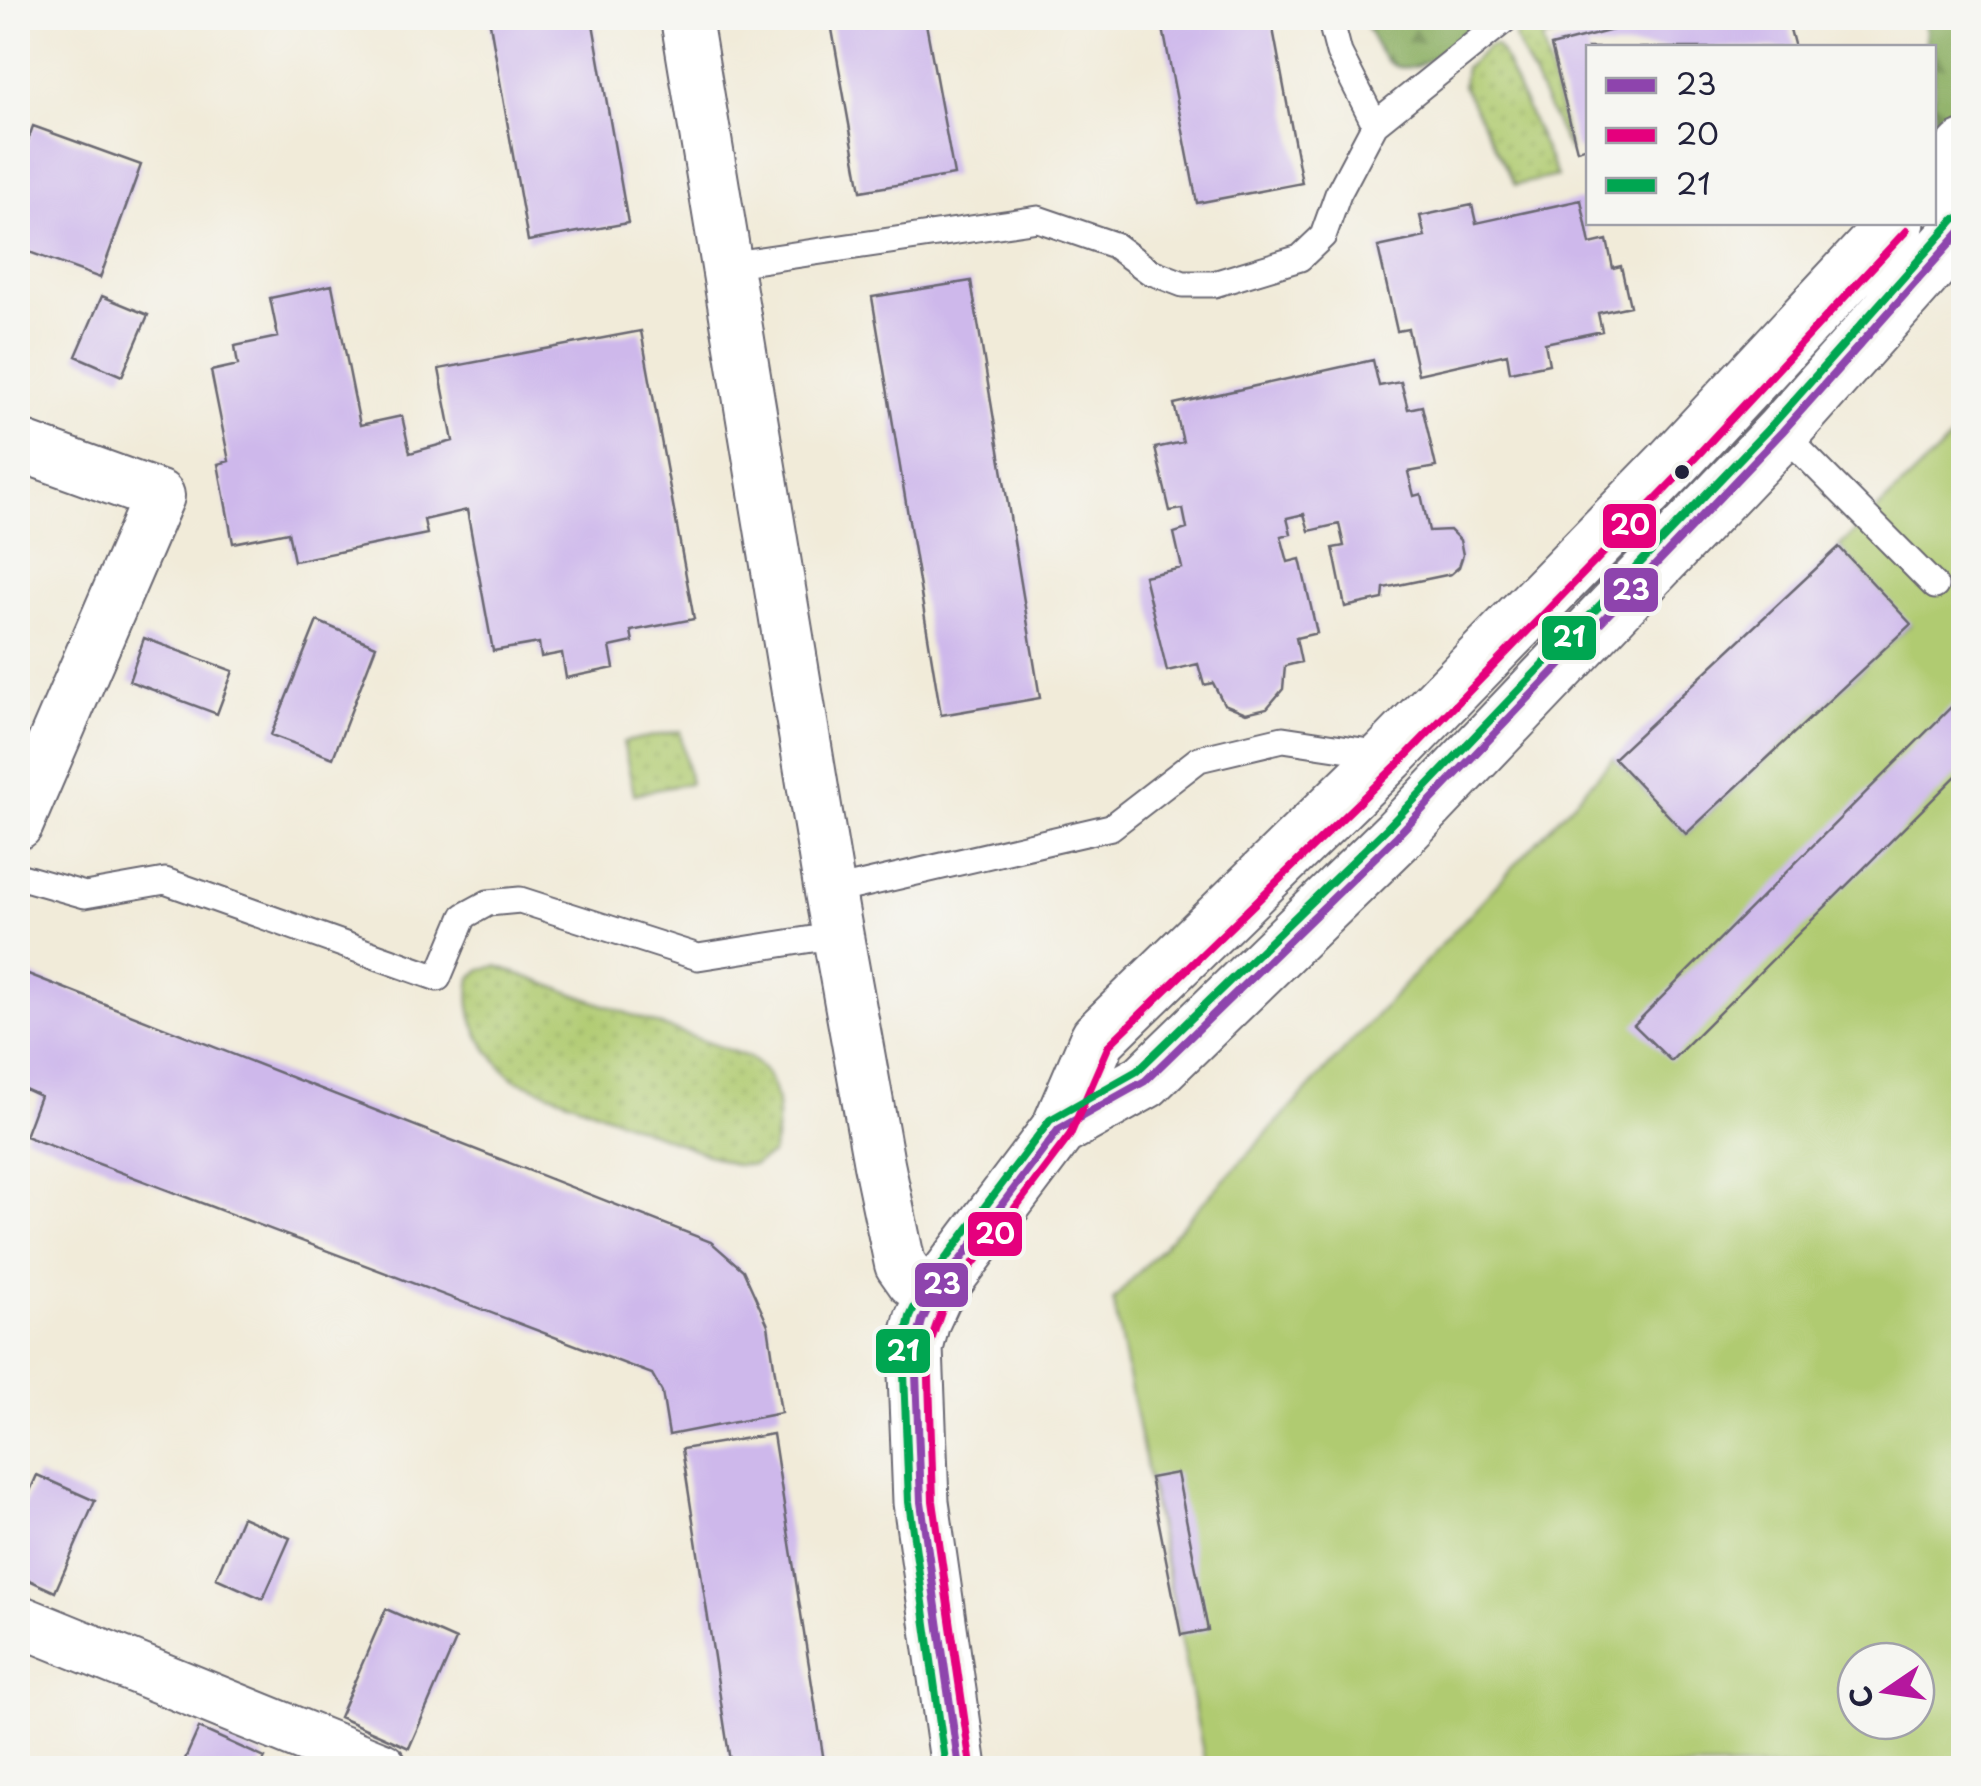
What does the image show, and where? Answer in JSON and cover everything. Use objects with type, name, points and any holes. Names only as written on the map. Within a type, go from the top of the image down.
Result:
[{"type":"main road","points":[[1936,184],[1964,149]]},
{"type":"main road","points":[[959,1768],[922,1502],[915,1348],[934,1294],[1059,1128],[1098,1038],[1390,755],[1671,465],[1894,225]]},
{"type":"main road","points":[[1059,1128],[1144,1081],[1397,836],[1782,432],[1964,227]]},
{"type":"street","points":[[686,18],[834,913],[900,1264],[912,1282],[934,1294]]},
{"type":"street","points":[[18,445],[159,496],[18,824]]},
{"type":"street","points":[[18,1620],[382,1768]]},
{"type":"lane","points":[[1330,18],[1339,53],[1375,124]]},
{"type":"lane","points":[[727,265],[1038,219],[1114,245],[1149,271],[1183,284],[1214,284],[1300,258],[1322,236],[1338,194],[1375,124],[1507,18]]},
{"type":"lane","points":[[1782,432],[1935,586]]},
{"type":"lane","points":[[18,876],[85,895],[165,881],[438,978],[464,916],[488,903],[520,900],[698,957],[1110,827],[1199,760],[1216,755],[1284,739],[1390,755]]},
{"type":"green space","points":[[1362,18],[1481,18],[1436,56],[1409,67],[1397,67],[1386,60]]},
{"type":"green space","points":[[1537,18],[1629,18],[1542,39],[1570,153],[1514,37]]},
{"type":"green space","points":[[1922,18],[1963,18],[1963,109],[1940,140],[1936,136],[1936,45],[1925,45]]},
{"type":"green space","points":[[1489,46],[1496,46],[1502,54],[1557,176],[1515,185],[1463,86],[1465,68]]},
{"type":"green space","points":[[1963,427],[1963,1768],[1206,1768],[1113,1300],[1614,758],[1686,834],[1910,625],[1839,547]]},
{"type":"green space","points":[[680,731],[690,783],[634,794],[623,742]]},
{"type":"green space","points":[[497,966],[748,1057],[768,1076],[773,1087],[778,1113],[772,1154],[753,1165],[735,1165],[514,1079],[485,1046],[470,1008],[471,978],[482,969]]},
{"type":"building","points":[[489,18],[592,18],[628,223],[528,241]]},
{"type":"building","points":[[830,18],[925,18],[954,175],[861,191]]},
{"type":"building","points":[[1161,18],[1271,18],[1302,183],[1197,203]]},
{"type":"building","points":[[1659,18],[1787,18],[1794,45],[1586,45],[1586,148],[1577,150],[1551,46]]},
{"type":"building","points":[[33,126],[141,165],[100,278],[18,248],[18,168]]},
{"type":"building","points":[[1581,200],[1590,244],[1607,240],[1613,268],[1621,266],[1630,306],[1598,313],[1602,331],[1545,343],[1549,364],[1510,372],[1507,354],[1418,374],[1408,329],[1397,331],[1378,247],[1425,237],[1420,216],[1472,205],[1476,223]]},
{"type":"building","points":[[971,281],[1040,698],[941,715],[872,297]]},
{"type":"building","points":[[332,285],[360,425],[402,416],[410,453],[453,441],[439,369],[641,331],[694,619],[631,631],[633,642],[610,647],[614,668],[566,678],[562,653],[541,657],[539,643],[493,651],[467,510],[424,520],[427,534],[294,561],[288,532],[233,543],[218,464],[229,461],[211,371],[238,365],[235,346],[278,337],[270,298]]},
{"type":"building","points":[[102,296],[148,315],[122,376],[76,356]]},
{"type":"building","points":[[1373,360],[1379,386],[1401,382],[1408,409],[1422,406],[1436,467],[1408,472],[1414,496],[1421,494],[1429,531],[1450,530],[1460,540],[1463,555],[1459,567],[1451,574],[1384,588],[1383,599],[1345,607],[1333,548],[1344,546],[1339,524],[1309,531],[1304,514],[1287,518],[1291,534],[1281,536],[1288,562],[1300,559],[1317,633],[1296,638],[1301,662],[1285,666],[1283,689],[1267,708],[1246,713],[1224,704],[1213,683],[1204,685],[1198,664],[1167,671],[1144,576],[1182,568],[1174,533],[1187,529],[1183,509],[1170,511],[1155,448],[1183,442],[1174,404]]},
{"type":"building","points":[[1839,547],[1911,624],[1686,834],[1614,758]]},
{"type":"building","points":[[317,621],[376,646],[333,758],[271,735]]},
{"type":"building","points":[[144,638],[233,671],[217,714],[129,681]]},
{"type":"building","points":[[1964,694],[1964,768],[1671,1061],[1634,1025]]},
{"type":"building","points":[[18,970],[711,1242],[743,1270],[768,1325],[781,1413],[669,1435],[662,1392],[652,1374],[25,1136],[40,1096],[18,1086]]},
{"type":"building","points":[[773,1434],[825,1768],[731,1768],[682,1449]]},
{"type":"building","points":[[1177,1473],[1208,1630],[1181,1635],[1150,1478]]},
{"type":"building","points":[[37,1475],[95,1501],[55,1592],[18,1575],[18,1518]]},
{"type":"building","points":[[242,1517],[290,1538],[263,1599],[216,1578]]},
{"type":"building","points":[[386,1609],[456,1640],[409,1748],[339,1717]]},
{"type":"building","points":[[199,1728],[265,1758],[260,1768],[181,1768]]},
{"type":"transit line","name":"21","points":[[946,1768],[909,1502],[903,1347],[910,1317],[923,1289],[1050,1120],[1137,1071],[1388,827],[1773,424],[1955,219]]},
{"type":"transit line","name":"23","points":[[959,1768],[921,1502],[915,1348],[934,1295],[1059,1129],[1145,1081],[1397,836],[1782,432],[1964,228]]},
{"type":"transit line","name":"20","points":[[971,1766],[933,1501],[928,1349],[945,1301],[1070,1135],[1109,1045],[1398,764],[1680,474],[1906,231]]}]
